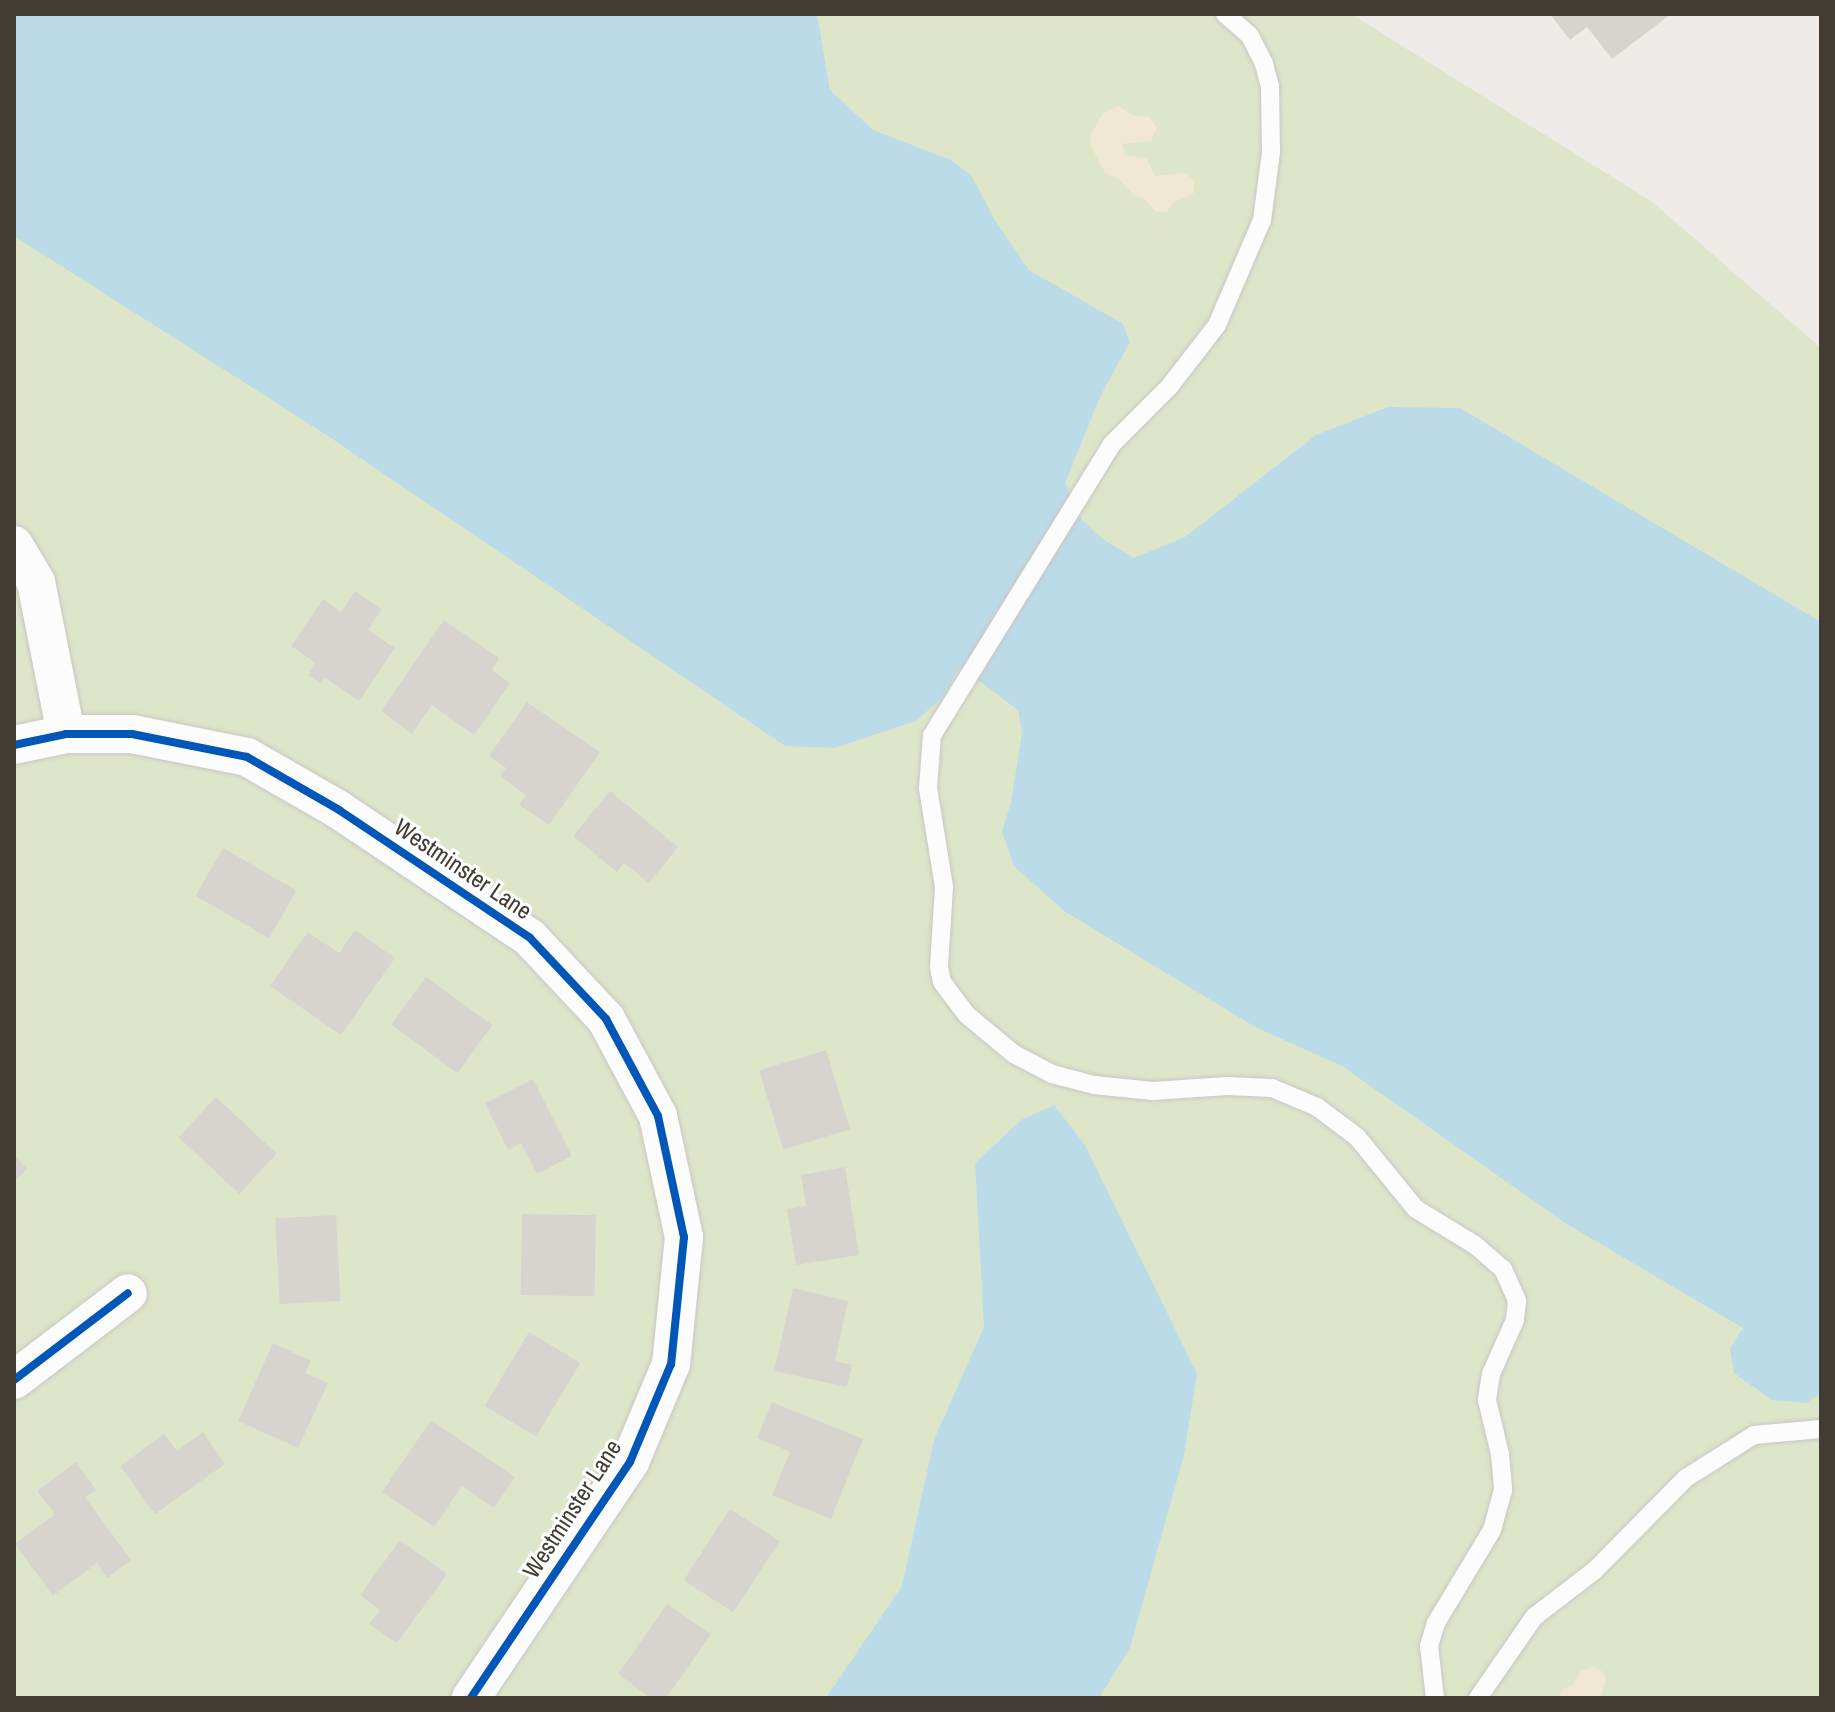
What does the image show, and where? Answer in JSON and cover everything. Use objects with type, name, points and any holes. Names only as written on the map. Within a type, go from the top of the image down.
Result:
[{"type":"street","points":[[14,545],[36,582],[66,734]]},
{"type":"street","name":"Westminster Lane","points":[[14,745],[66,734],[132,734],[247,757],[339,810],[530,938],[606,1019],[658,1116],[684,1237],[671,1364],[630,1462],[471,1698]]},
{"type":"street","points":[[14,1380],[128,1293]]},
{"type":"lane","points":[[1225,14],[1250,36],[1264,64],[1270,87],[1271,152],[1262,220],[1217,325],[1191,361],[1122,432],[1103,457],[932,735],[928,788],[944,887],[939,967],[942,982],[953,1000],[1014,1054],[1073,1081],[1169,1091],[1250,1085],[1272,1088],[1317,1107],[1357,1137],[1416,1209],[1475,1245],[1503,1269],[1517,1301],[1515,1320],[1491,1374],[1487,1400],[1500,1454],[1503,1490],[1492,1530],[1436,1623],[1429,1646],[1435,1698]]},
{"type":"lane","points":[[1478,1698],[1534,1617],[1594,1571],[1686,1478],[1754,1435],[1821,1429]]},
{"type":"green space","points":[[14,14],[1351,14],[1651,201],[1821,348],[1821,1698],[14,1698]]},
{"type":"sand","points":[[1119,106],[1132,115],[1149,117],[1157,127],[1151,141],[1122,144],[1125,155],[1147,159],[1155,176],[1185,173],[1194,180],[1194,193],[1174,202],[1167,212],[1157,212],[1118,179],[1105,173],[1090,144],[1091,134],[1103,113]]},
{"type":"sand","points":[[1594,1667],[1603,1672],[1606,1680],[1600,1698],[1558,1698],[1563,1689],[1573,1685],[1581,1671]]},
{"type":"water","points":[[14,14],[817,14],[830,90],[873,130],[951,160],[971,175],[995,220],[1029,270],[1123,324],[1130,342],[1101,395],[1065,483],[1082,520],[1104,540],[1134,558],[1185,537],[1316,435],[1388,407],[1460,408],[1821,622],[1821,1393],[1806,1403],[1772,1400],[1734,1373],[1730,1348],[1743,1328],[1565,1223],[1342,1066],[1255,1027],[1064,911],[1014,866],[1002,832],[1011,802],[1022,733],[1018,710],[960,667],[944,696],[916,721],[835,748],[785,746],[325,434],[14,236]]},
{"type":"water","points":[[1054,1105],[1085,1145],[1197,1374],[1184,1455],[1130,1648],[1099,1698],[826,1698],[902,1586],[934,1440],[984,1327],[975,1163],[1021,1120]]},
{"type":"building","points":[[1550,14],[1671,14],[1612,59],[1587,27],[1570,40]]},
{"type":"building","points":[[355,591],[382,609],[368,630],[395,648],[359,701],[324,677],[320,683],[308,675],[316,663],[291,646],[323,599],[341,612]]},
{"type":"building","points":[[444,620],[499,658],[492,670],[510,683],[474,735],[432,705],[412,734],[381,711]]},
{"type":"building","points":[[527,702],[600,752],[549,825],[519,805],[526,795],[500,776],[506,768],[489,756]]},
{"type":"building","points":[[610,791],[678,847],[649,883],[624,863],[617,872],[573,836]]},
{"type":"building","points":[[223,848],[297,890],[269,938],[196,896]]},
{"type":"building","points":[[355,930],[395,958],[341,1035],[270,986],[308,932],[339,953]]},
{"type":"building","points":[[426,977],[492,1025],[458,1073],[391,1025]]},
{"type":"building","points":[[826,1050],[850,1129],[783,1150],[759,1070]]},
{"type":"building","points":[[533,1079],[572,1156],[537,1174],[521,1143],[508,1150],[485,1103]]},
{"type":"building","points":[[216,1097],[277,1154],[239,1194],[178,1137]]},
{"type":"building","points":[[14,1154],[27,1169],[14,1181]]},
{"type":"building","points":[[845,1167],[859,1255],[796,1265],[787,1209],[806,1206],[801,1175]]},
{"type":"building","points":[[522,1214],[596,1215],[595,1296],[521,1295]]},
{"type":"building","points":[[336,1215],[341,1301],[280,1304],[275,1218]]},
{"type":"building","points":[[793,1288],[848,1301],[835,1361],[852,1365],[847,1387],[774,1371]]},
{"type":"building","points":[[529,1332],[580,1363],[536,1437],[485,1406]]},
{"type":"building","points":[[273,1343],[311,1361],[305,1373],[328,1383],[298,1448],[238,1421]]},
{"type":"building","points":[[772,1402],[863,1439],[831,1519],[772,1495],[790,1452],[757,1438]]},
{"type":"building","points":[[431,1420],[515,1477],[494,1508],[462,1486],[434,1527],[382,1492]]},
{"type":"building","points":[[203,1432],[225,1464],[155,1514],[120,1466],[164,1434],[177,1451]]},
{"type":"building","points":[[76,1462],[96,1490],[85,1497],[131,1560],[107,1578],[97,1563],[53,1596],[15,1544],[55,1514],[37,1491]]},
{"type":"building","points":[[730,1509],[779,1541],[733,1612],[684,1580]]},
{"type":"building","points":[[400,1540],[447,1574],[397,1643],[369,1624],[380,1610],[360,1595]]},
{"type":"building","points":[[667,1604],[711,1634],[666,1698],[651,1698],[618,1674]]},
{"type":"cycle path","points":[[14,745],[66,734],[132,734],[247,757],[339,810],[530,938],[606,1019],[658,1116],[684,1237],[671,1364],[630,1462],[471,1698]]},
{"type":"cycle path","points":[[14,1380],[128,1293]]}]
